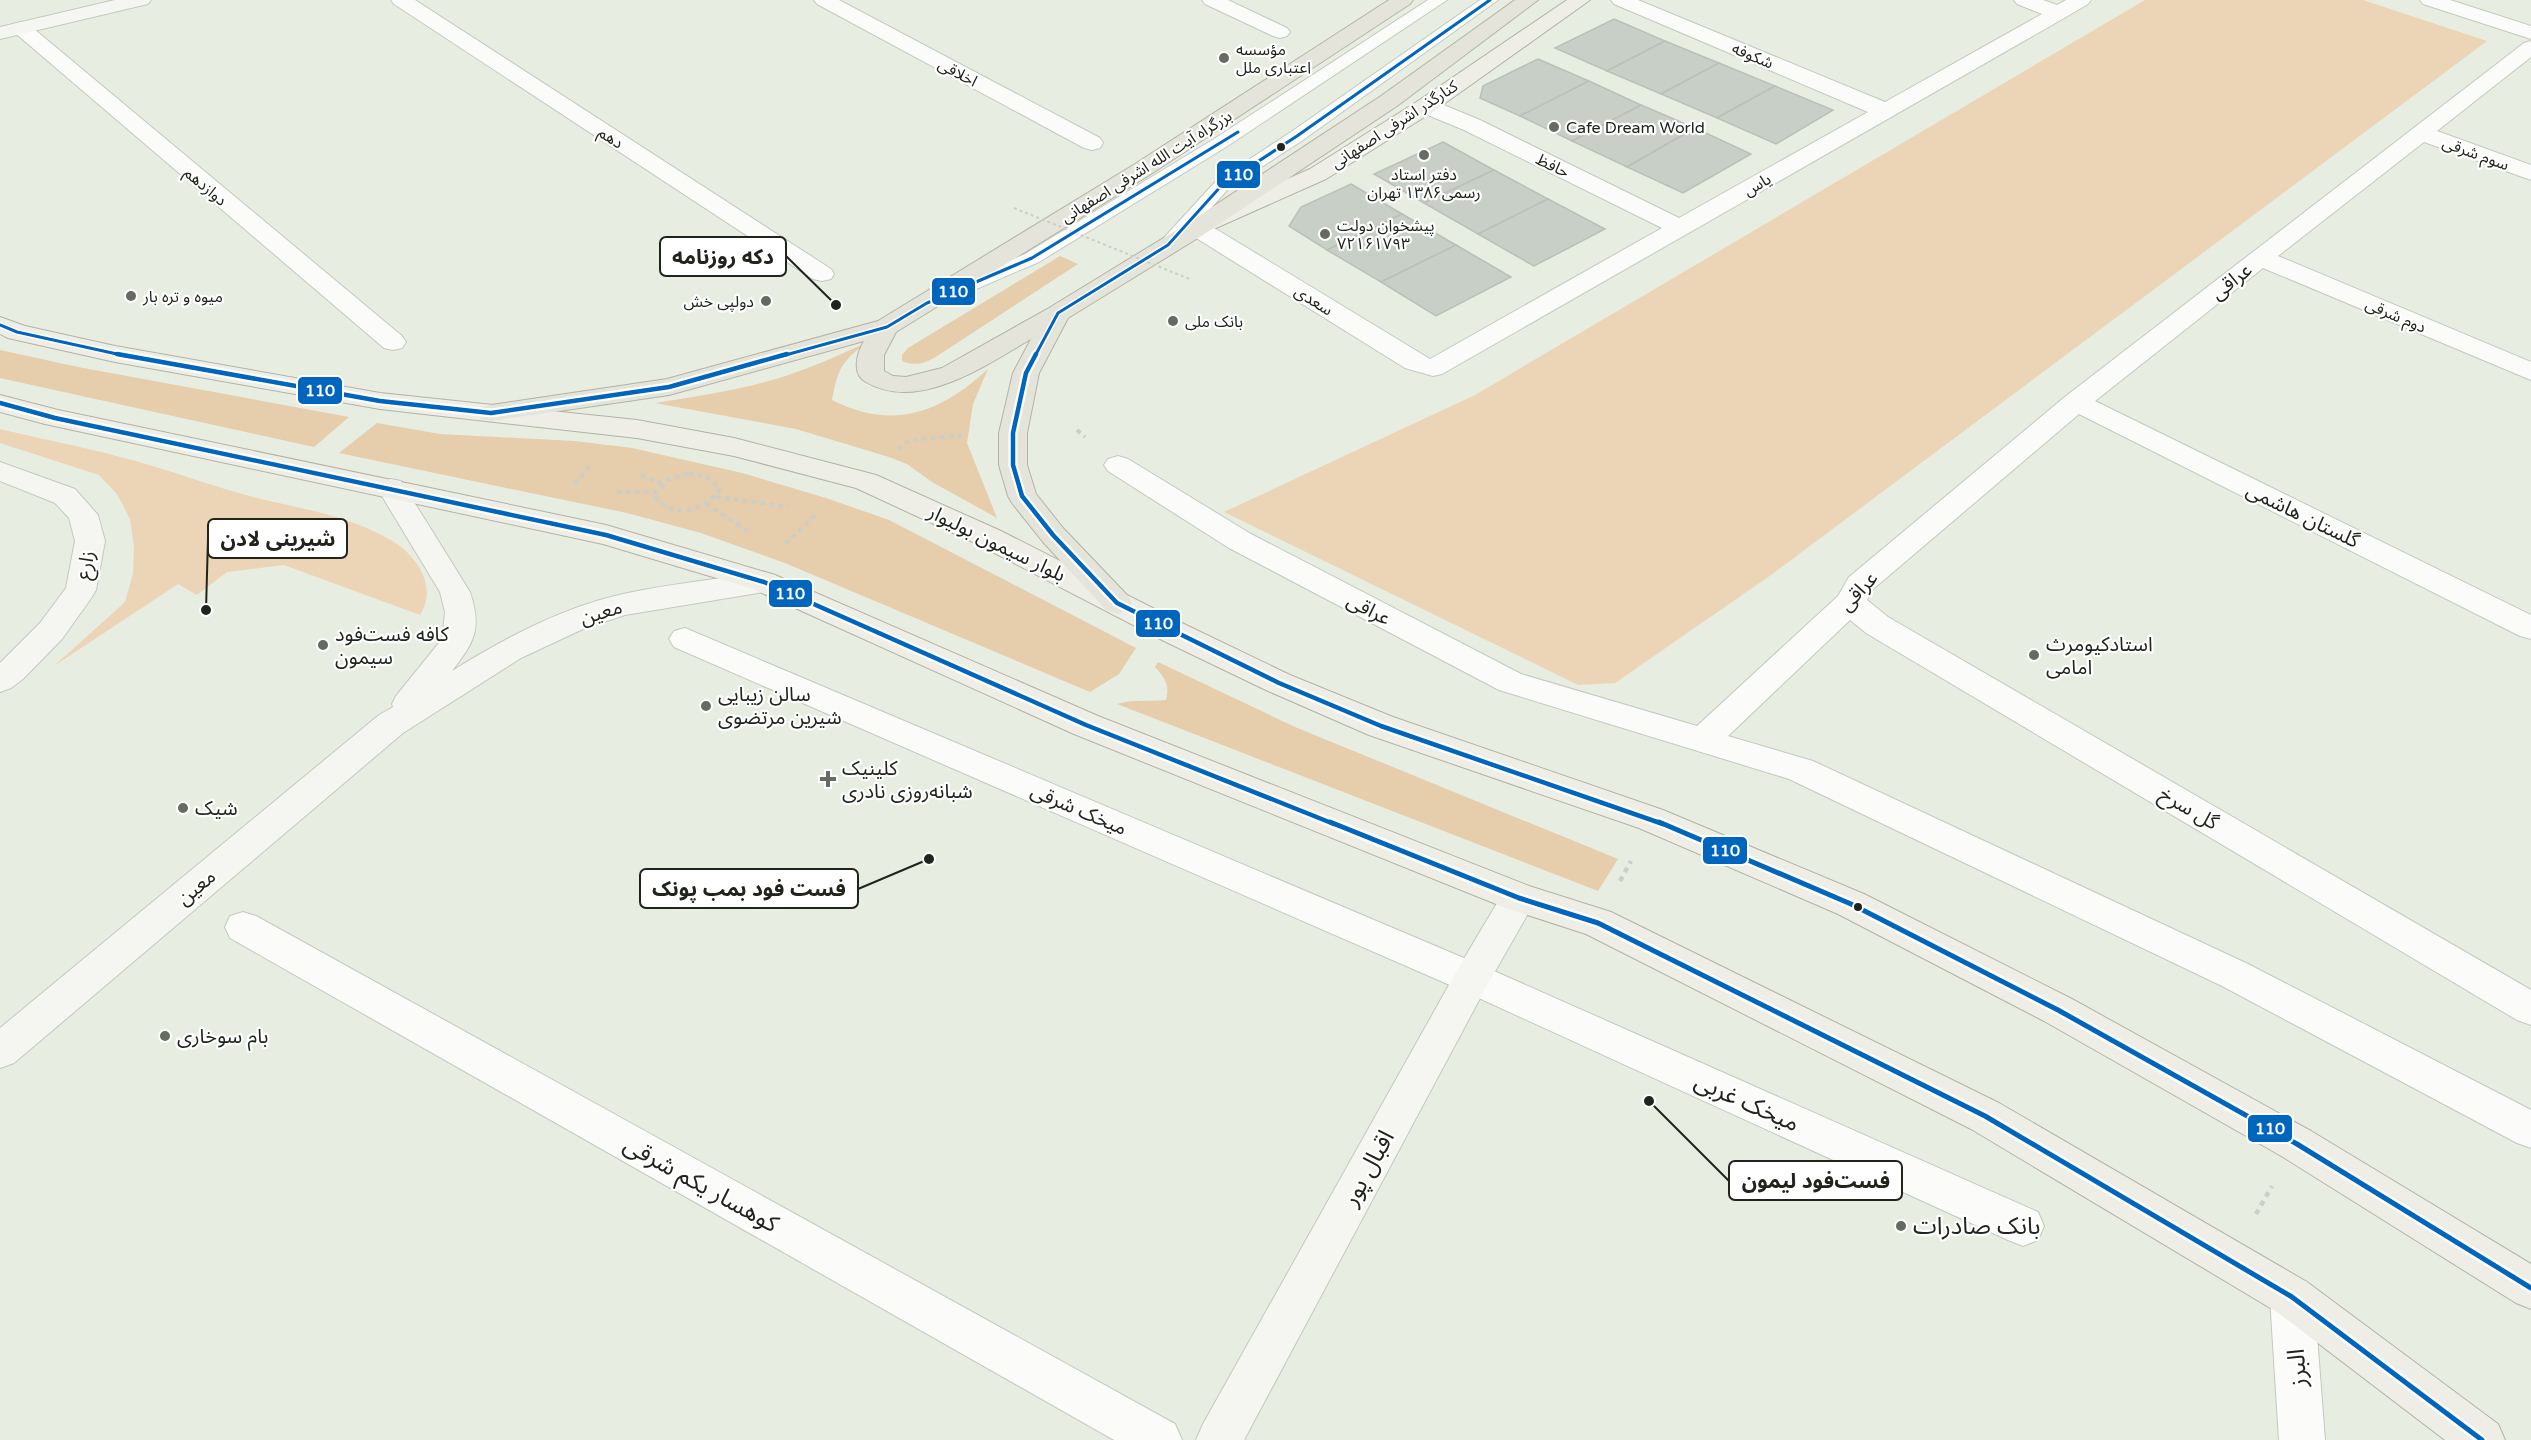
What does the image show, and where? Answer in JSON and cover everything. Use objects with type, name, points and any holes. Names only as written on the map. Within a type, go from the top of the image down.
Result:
[{"type":"highway","name":"بزرگراه آیت الله اشرفی اصفهانی","points":[[887,327],[1143,169],[1403,0]]},
{"type":"highway","points":[[887,327],[873,348],[868,362],[872,375],[887,383],[906,385],[951,374],[1058,313],[1197,228],[1389,101],[1528,0]]},
{"type":"highway","points":[[1058,313],[1026,373],[1013,433],[1013,465],[1022,496],[1053,535],[1117,603]]},
{"type":"highway","points":[[491,413],[669,387],[887,327]]},
{"type":"main road","name":"کنارگذر اشرفی اصفهانی","points":[[1197,228],[1318,174],[1426,105],[1580,0]]},
{"type":"main road","name":"بلوار سیمون بولیوار","points":[[0,325],[17,332],[126,356],[380,401],[637,429],[712,443],[866,481],[990,538],[1279,683],[1381,726],[1651,819],[1851,904],[2058,1010],[2297,1144],[2531,1288]]},
{"type":"main road","points":[[0,403],[190,447],[606,535],[764,582],[1086,725],[1519,898],[1598,923],[1985,1116],[2292,1297],[2482,1440]]},
{"type":"street","points":[[10,31],[141,0]]},
{"type":"street","name":"دهم","points":[[401,0],[822,274]]},
{"type":"street","name":"اخلاقی","points":[[824,0],[1092,143]]},
{"type":"street","points":[[1212,0],[1280,32]]},
{"type":"street","name":"شکوفه","points":[[1621,0],[1886,111]]},
{"type":"street","points":[[2024,0],[2059,13]]},
{"type":"street","name":"یاس","points":[[1433,368],[2081,0]]},
{"type":"street","points":[[2430,0],[2531,33]]},
{"type":"street","name":"دوازدهم","points":[[10,31],[393,342]]},
{"type":"street","name":"عراقی","points":[[1118,465],[1240,541],[1510,682],[1703,740],[1813,635],[1850,603],[1860,584],[2076,402],[2531,47]]},
{"type":"street","name":"حافظ","points":[[1426,105],[1472,124],[1680,228]]},
{"type":"street","name":"سوم شرقی","points":[[2421,133],[2531,173]]},
{"type":"street","name":"سعدی","points":[[1197,228],[1414,362],[1433,368]]},
{"type":"street","name":"دوم شرقی","points":[[2261,258],[2531,372]]},
{"type":"street","name":"گلستان هاشمی","points":[[2076,402],[2531,628]]},
{"type":"street","name":"زارع","points":[[0,471],[65,496],[83,515],[90,541],[81,590],[51,631],[12,671],[0,680]]},
{"type":"street","name":"معین","points":[[391,724],[457,642],[461,627],[461,612],[455,592],[392,488]]},
{"type":"street","name":"معین","points":[[0,1051],[391,724],[510,650],[572,621],[623,604],[764,582]]},
{"type":"street","name":"گل سرخ","points":[[1850,603],[1877,625],[2531,1009]]},
{"type":"street","name":"میخک شرقی","points":[[685,639],[1472,978]]},
{"type":"street","points":[[1703,740],[1801,770],[2235,975],[2531,1130]]},
{"type":"street","name":"اقبال پور","points":[[1219,1440],[1472,978],[1519,898]]},
{"type":"street","name":"کوهسار یکم شرقی","points":[[243,927],[1159,1440]]},
{"type":"street","name":"میخک غربی","points":[[1472,978],[2023,1226]]},
{"type":"street","name":"البرز","points":[[2292,1297],[2302,1440]]},
{"type":"lane","points":[[927,303],[1032,258],[1220,143],[1439,0]]},
{"type":"lane","points":[[1168,245],[1222,185],[1297,136],[1490,0]]},
{"type":"path","points":[[1014,208],[1192,280]]},
{"type":"path","points":[[896,452],[910,440],[969,435]]},
{"type":"path","points":[[568,492],[591,465]]},
{"type":"path","points":[[690,473],[706,475],[720,489],[716,497],[706,504],[687,511],[678,511],[657,502],[653,496],[655,492],[662,484],[676,475],[690,473]]},
{"type":"path","points":[[640,474],[662,484]]},
{"type":"path","points":[[612,492],[655,492]]},
{"type":"path","points":[[716,497],[796,508]]},
{"type":"path","points":[[706,504],[752,533]]},
{"type":"path","points":[[780,550],[818,511],[807,510]]},
{"type":"path","points":[[1616,887],[1632,859]]},
{"type":"path","points":[[2255,1214],[2276,1179]]},
{"type":"shaded area","points":[[2145,0],[2363,0],[2487,41],[1771,575],[1615,683],[1578,685],[1224,512],[1475,395]]},
{"type":"shaded area","points":[[1060,256],[1078,264],[934,358],[918,364],[902,361],[902,355],[908,348]]},
{"type":"shaded area","points":[[866,343],[842,367],[832,400],[875,414],[915,413],[934,406],[952,397],[988,369],[973,404],[967,443],[997,518],[932,482],[907,464],[889,457],[796,429],[655,403],[772,380]]},
{"type":"shaded area","points":[[0,350],[78,367],[349,417],[314,447],[0,378]]},
{"type":"shaded area","points":[[377,423],[440,434],[575,441],[632,448],[742,473],[889,520],[1136,648],[1119,674],[1090,692],[785,563],[701,533],[627,513],[339,453]]},
{"type":"shaded area","points":[[0,429],[105,453],[261,499],[326,514],[372,530],[397,544],[415,561],[425,582],[427,593],[425,604],[420,615],[284,565],[227,572],[197,595],[178,584],[54,666],[125,602],[133,574],[134,547],[130,519],[117,494],[99,475],[0,443]]},
{"type":"shaded area","points":[[1158,662],[1295,727],[1618,859],[1598,891],[1117,704],[1166,700],[1166,682],[1155,667]]},
{"type":"building","points":[[1614,19],[1665,41],[1607,71],[1555,48]]},
{"type":"building","points":[[1665,41],[1719,63],[1661,94],[1607,71]]},
{"type":"building","points":[[1538,59],[1589,81],[1520,116],[1480,98],[1483,86]]},
{"type":"building","points":[[1719,63],[1775,86],[1717,118],[1661,94]]},
{"type":"building","points":[[1589,81],[1641,105],[1572,141],[1520,116]]},
{"type":"building","points":[[1775,86],[1833,110],[1776,144],[1717,118]]},
{"type":"building","points":[[1641,105],[1695,128],[1627,167],[1572,141]]},
{"type":"building","points":[[1695,128],[1751,154],[1683,193],[1627,167]]},
{"type":"building","points":[[1443,142],[1494,170],[1424,203],[1374,174]]},
{"type":"building","points":[[1494,170],[1548,199],[1478,234],[1424,203]]},
{"type":"building","points":[[1351,184],[1402,214],[1327,250],[1289,226],[1301,207]]},
{"type":"building","points":[[1548,199],[1605,229],[1534,266],[1478,234]]},
{"type":"building","points":[[1402,214],[1456,245],[1381,282],[1327,250]]},
{"type":"building","points":[[1456,245],[1511,277],[1436,316],[1381,282]]},
{"type":"transit line","name":"110","points":[[1490,0],[1297,136],[1222,185],[1168,245],[1058,313],[1026,373],[1013,433],[1013,465],[1022,496],[1053,535],[1117,603],[1279,683],[1381,726],[1651,819],[1851,904],[2058,1010],[2297,1144],[2531,1288]]},
{"type":"transit line","name":"110","points":[[0,325],[17,332],[115,354],[380,401],[491,413],[669,387],[887,327],[927,303],[1032,258],[1238,132]]},
{"type":"transit line","name":"110","points":[[0,403],[55,418],[606,535],[764,582],[1086,725],[1519,898],[1598,923],[1985,1116],[2292,1297],[2482,1440]]},
{"type":"place","name":"مؤسسه اعتباری ملل","points":[[1224,58]]},
{"type":"place","name":"Cafe Dream World","points":[[1554,127]]},
{"type":"place","name":"دفتر استاد رسمی۱۳۸۶ تهران","points":[[1424,155]]},
{"type":"place","name":"پیشخوان دولت ۷۲۱۶۱۷۹۳","points":[[1325,234]]},
{"type":"place","name":"میوه و تره بار","points":[[131,296]]},
{"type":"place","name":"دولپی خش","points":[[766,301]]},
{"type":"place","name":"دکه روزنامه","points":[[836,305]]},
{"type":"place","name":"بانک ملی","points":[[1173,321]]},
{"type":"place","name":"شیرینی لادن","points":[[206,610]]},
{"type":"place","name":"کافه فست‌فود سیمون","points":[[323,645]]},
{"type":"place","name":"استادکیومرث امامی","points":[[2034,655]]},
{"type":"place","name":"سالن زیبایی شیرین مرتضوی","points":[[706,706]]},
{"type":"place","name":"کلینیک شبانه‌روزی نادری","points":[[828,779]]},
{"type":"place","name":"شیک","points":[[183,808]]},
{"type":"place","name":"فست فود بمب پونک","points":[[929,859]]},
{"type":"place","name":"بام سوخاری","points":[[165,1036]]},
{"type":"place","name":"فست‌فود لیمون","points":[[1649,1101]]},
{"type":"place","name":"بانک صادرات","points":[[1901,1226]]}]
